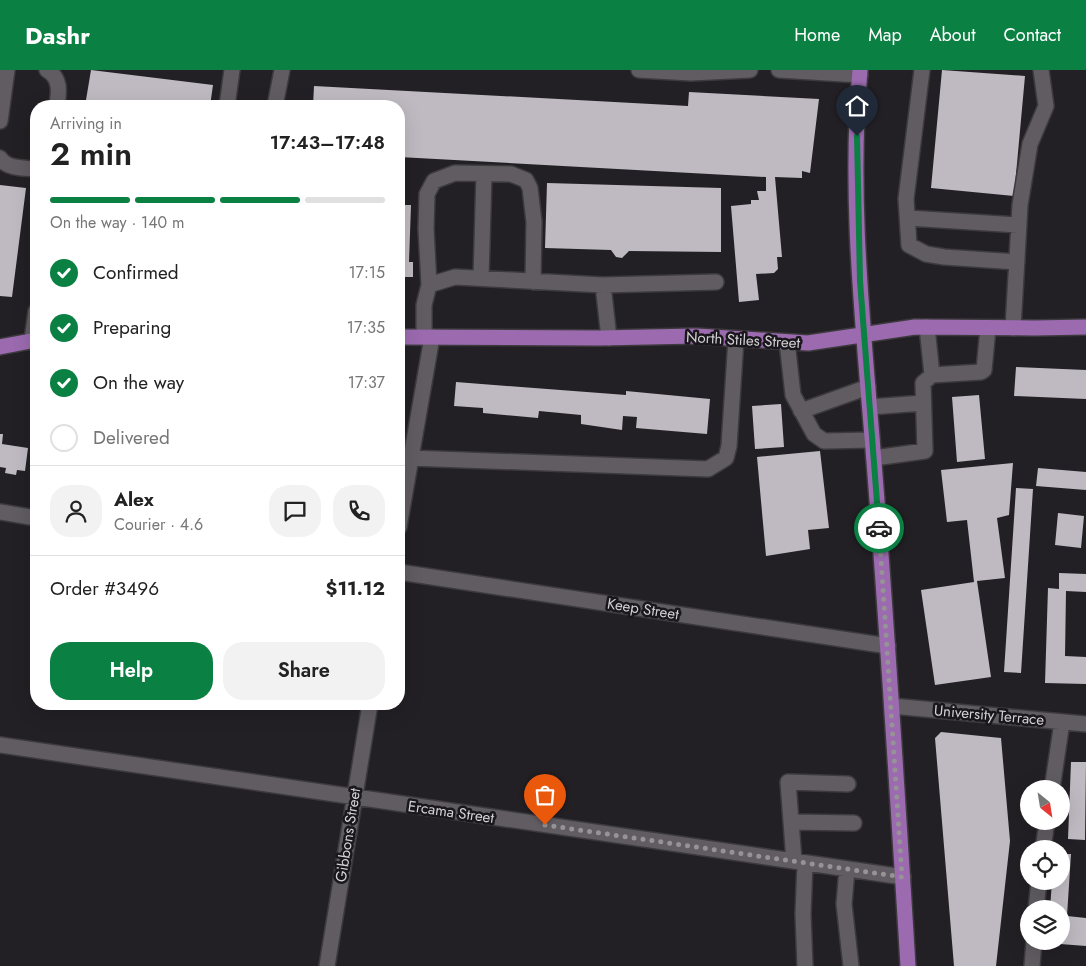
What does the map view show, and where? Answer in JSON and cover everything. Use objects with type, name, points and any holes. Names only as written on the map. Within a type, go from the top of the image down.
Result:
[{"type":"main road","points":[[860,73],[856,154],[860,281],[888,646],[908,966]]},
{"type":"main road","name":"North Stiles Street","points":[[405,336],[609,338],[696,336],[808,343],[915,327],[1086,327]]},
{"type":"main road","points":[[0,346],[30,341]]},
{"type":"street","points":[[0,121],[7,70]]},
{"type":"street","points":[[47,70],[52,73],[58,82],[57,100]]},
{"type":"street","points":[[276,100],[282,70]]},
{"type":"street","points":[[639,70],[691,73],[750,70]]},
{"type":"street","points":[[779,70],[860,73]]},
{"type":"street","points":[[922,70],[906,199],[909,245],[926,254],[944,258],[1018,262]]},
{"type":"street","points":[[1013,328],[1019,225],[1030,144],[1046,106],[1041,70]]},
{"type":"street","points":[[227,100],[228,71]]},
{"type":"street","points":[[0,158],[12,166],[30,168]]},
{"type":"street","points":[[405,489],[428,337],[424,305],[429,285],[426,229],[428,194],[434,181],[455,173],[511,174],[526,180],[530,188],[534,222],[533,282]]},
{"type":"street","points":[[481,278],[484,174]]},
{"type":"street","points":[[908,218],[1019,225]]},
{"type":"street","points":[[429,285],[455,277],[603,285],[716,282]]},
{"type":"street","points":[[603,285],[609,338]]},
{"type":"street","points":[[927,327],[932,375]]},
{"type":"street","points":[[874,458],[922,453],[925,451],[924,383],[932,375],[980,372],[984,370],[988,328]]},
{"type":"street","points":[[410,458],[708,469],[726,458],[736,339]]},
{"type":"street","points":[[787,342],[793,394],[814,434],[824,441],[872,440]]},
{"type":"street","points":[[801,411],[868,387]]},
{"type":"street","points":[[870,407],[923,402]]},
{"type":"street","points":[[0,512],[30,517]]},
{"type":"street","name":"Keep Street","points":[[405,573],[888,646]]},
{"type":"street","name":"University Terrace","points":[[892,706],[1086,724]]},
{"type":"street","name":"Gibbons Street","points":[[327,966],[369,710]]},
{"type":"street","points":[[1053,780],[1062,722]]},
{"type":"street","name":"Ercama Street","points":[[0,744],[354,798],[902,877]]},
{"type":"street","points":[[805,966],[799,862],[791,822],[788,782],[848,784]]},
{"type":"street","points":[[791,822],[854,823]]},
{"type":"street","points":[[847,869],[844,904],[851,966]]},
{"type":"street","points":[[1032,966],[1033,950]]},
{"type":"building","points":[[91,70],[213,85],[211,100],[86,100]]},
{"type":"building","points":[[942,70],[1025,76],[1014,196],[931,188]]},
{"type":"building","points":[[314,86],[688,106],[689,92],[819,99],[810,173],[802,171],[802,178],[775,177],[782,257],[777,257],[778,269],[774,273],[756,274],[759,300],[739,302],[731,206],[751,204],[751,200],[759,200],[757,191],[766,191],[766,177],[405,157],[405,100],[313,100]]},
{"type":"building","points":[[547,183],[721,188],[721,252],[629,251],[622,258],[616,257],[611,250],[545,248]]},
{"type":"building","points":[[0,185],[26,188],[12,297],[0,296]]},
{"type":"building","points":[[405,205],[411,205],[409,262],[413,262],[413,277],[405,277]]},
{"type":"building","points":[[1016,367],[1086,370],[1086,399],[1014,396]]},
{"type":"building","points":[[456,382],[626,395],[626,391],[710,399],[707,434],[636,428],[637,417],[623,416],[622,430],[581,424],[581,415],[539,411],[538,418],[483,413],[483,408],[454,406]]},
{"type":"building","points":[[979,395],[985,459],[957,462],[952,397]]},
{"type":"building","points":[[781,404],[784,447],[755,449],[752,406]]},
{"type":"building","points":[[0,434],[3,434],[2,444],[28,448],[25,471],[17,470],[16,475],[5,473],[6,468],[0,467]]},
{"type":"building","points":[[820,451],[829,528],[808,530],[810,549],[766,556],[757,457]]},
{"type":"building","points":[[1013,463],[1009,515],[997,518],[1005,578],[977,581],[991,677],[935,685],[921,590],[974,582],[967,520],[947,522],[941,470]]},
{"type":"building","points":[[1038,468],[1086,472],[1086,490],[1036,486]]},
{"type":"building","points":[[1016,488],[1033,489],[1021,673],[1004,672]]},
{"type":"building","points":[[1058,513],[1084,516],[1081,548],[1055,545]]},
{"type":"building","points":[[1059,573],[1086,574],[1086,592],[1066,591],[1065,656],[1086,657],[1086,684],[1045,683],[1048,588],[1059,589]]},
{"type":"building","points":[[941,732],[1001,738],[1010,841],[996,966],[954,966],[935,738]]},
{"type":"building","points":[[1071,762],[1086,762],[1085,840],[1068,839],[1068,830],[1070,830]]},
{"type":"building","points":[[1051,890],[1069,890],[1068,900],[1051,900]]},
{"type":"building","points":[[1070,916],[1086,918],[1086,946],[1070,945]]},
{"type":"way so far","points":[[545,825],[902,877],[879,528]]},
{"type":"route","points":[[857,136],[860,281],[879,528]]}]
